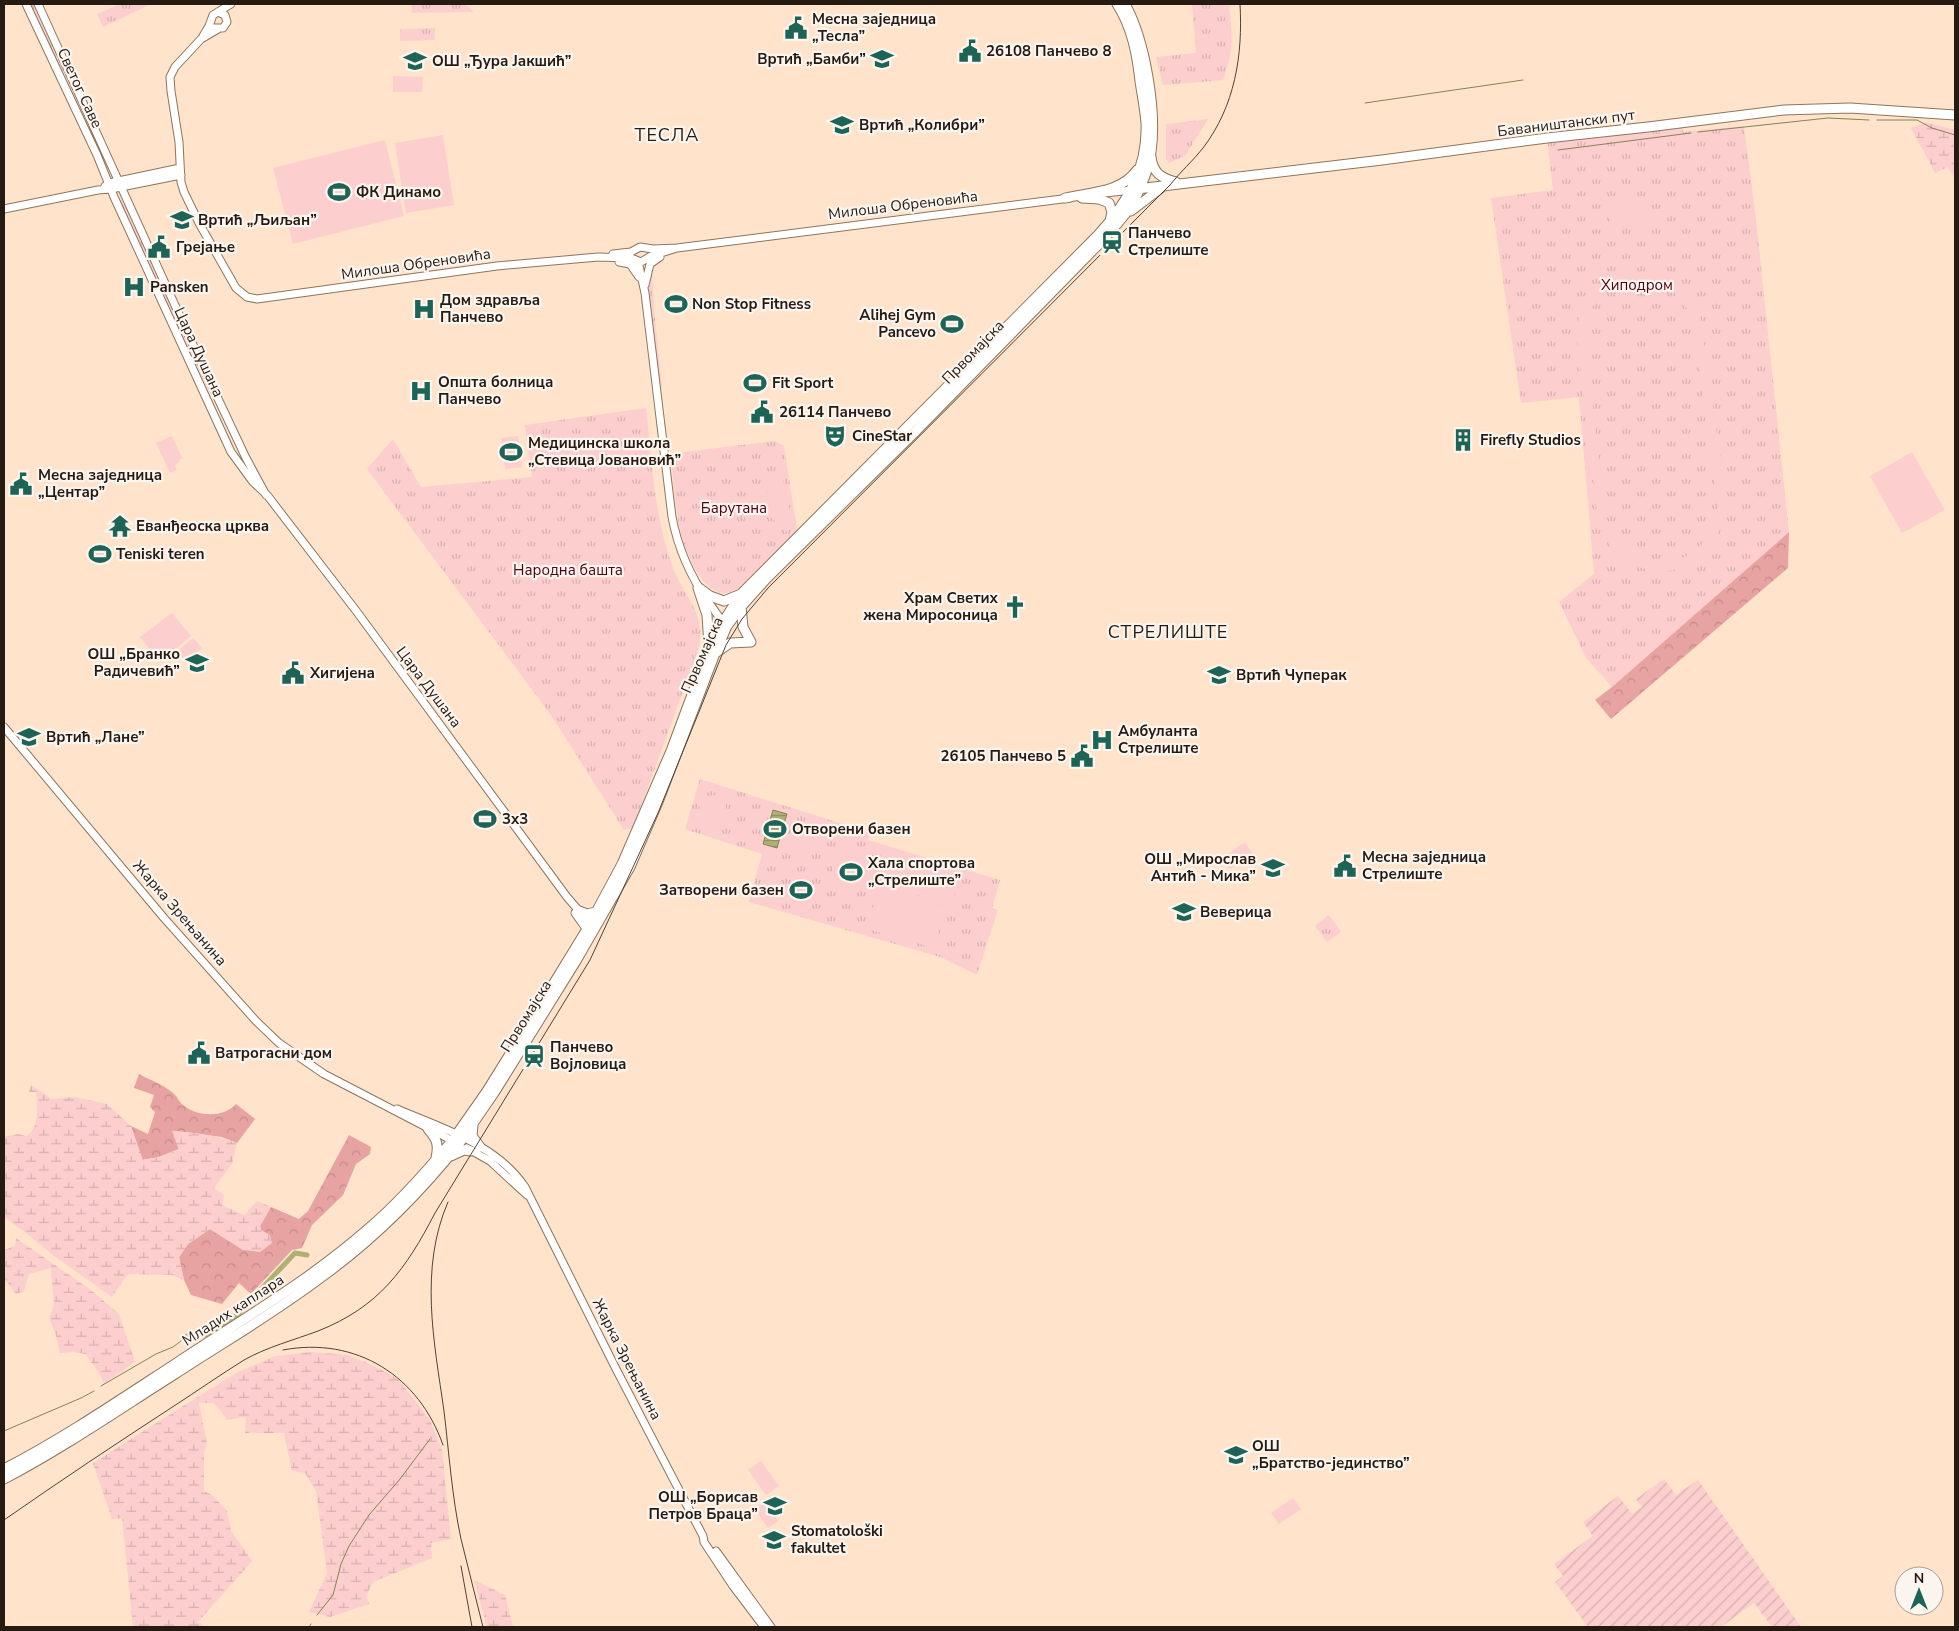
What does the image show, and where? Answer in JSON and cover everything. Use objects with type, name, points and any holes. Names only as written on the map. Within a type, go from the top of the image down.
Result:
[{"type":"main road","points":[[1117,4],[1126,20],[1136,51],[1146,124],[1147,156],[1158,175],[1180,184]]},
{"type":"main road","points":[[1125,4],[1139,33],[1152,111],[1147,156],[1136,190]]},
{"type":"main road","name":"Баваништански пут","points":[[1136,190],[1784,110],[1850,108],[1955,114]]},
{"type":"main road","points":[[1069,198],[1113,189],[1125,183],[1136,172],[1147,156]]},
{"type":"main road","points":[[1122,218],[1165,186]]},
{"type":"main road","name":"Првомајска","points":[[725,624],[762,582],[915,432],[1102,241],[1122,218],[1136,190]]},
{"type":"main road","name":"Првомајска","points":[[458,1139],[473,1124],[494,1093],[590,929],[596,912],[636,834],[711,652],[741,594],[1110,221],[1136,190]]},
{"type":"main road","points":[[1069,198],[1099,199],[1109,203],[1112,212],[1110,221]]},
{"type":"main road","points":[[698,588],[707,615],[711,652],[726,645],[751,642],[744,627],[741,607]]},
{"type":"main road","points":[[698,588],[710,596],[724,601],[741,594]]},
{"type":"main road","name":"Првомајска","points":[[458,1139],[630,867],[646,829],[711,652]]},
{"type":"main road","points":[[579,911],[587,914],[596,912]]},
{"type":"main road","points":[[448,1157],[460,1151],[476,1149],[472,1136],[473,1124]]},
{"type":"main road","points":[[428,1129],[438,1144],[435,1161]]},
{"type":"main road","points":[[448,1157],[458,1139]]},
{"type":"main road","name":"Младих каплара","points":[[4,1469],[42,1448],[122,1398],[318,1270],[370,1227],[458,1139]]},
{"type":"main road","name":"Младих каплара","points":[[4,1479],[54,1451],[288,1301],[345,1260],[394,1216],[448,1157]]},
{"type":"street","name":"Светог Саве","points":[[26,4],[110,186]]},
{"type":"street","name":"Светог Саве","points":[[38,4],[121,184]]},
{"type":"street","points":[[4,210],[180,172],[179,142],[170,77],[175,67],[201,39],[211,22],[212,16],[232,4]]},
{"type":"street","points":[[201,39],[225,26],[232,4]]},
{"type":"street","points":[[218,12],[224,14],[227,19]]},
{"type":"street","points":[[211,22],[218,29]]},
{"type":"street","name":"Милоша Обреновића","points":[[180,172],[184,192],[198,223],[240,292],[247,298],[497,266],[598,257]]},
{"type":"street","name":"Цара Душана","points":[[121,184],[201,363],[246,458],[266,495],[368,627],[579,911],[590,929]]},
{"type":"street","name":"Цара Душана","points":[[110,186],[222,434],[239,464],[260,491],[266,495]]},
{"type":"street","name":"Милоша Обреновића","points":[[677,248],[1136,190]]},
{"type":"street","points":[[598,257],[635,250],[640,247],[677,248]]},
{"type":"street","points":[[644,248],[648,253],[644,286]]},
{"type":"street","points":[[598,257],[641,262],[677,248]]},
{"type":"street","points":[[635,250],[633,255],[644,286],[672,517],[682,555],[698,588],[725,624]]},
{"type":"street","points":[[644,286],[650,264],[669,251]]},
{"type":"street","points":[[607,258],[630,264],[644,286]]},
{"type":"street","name":"Жарка Зрењанина","points":[[4,727],[164,918],[260,1026],[288,1051],[311,1067],[476,1149],[527,1195],[702,1536],[707,1540],[742,1593]]},
{"type":"street","name":"Цара Душана","points":[[567,897],[570,906],[590,929]]},
{"type":"street","name":"Жарка Зрењанина","points":[[358,1091],[428,1129],[458,1139]]},
{"type":"street","points":[[742,1593],[764,1627]]},
{"type":"street","points":[[742,1593],[771,1627]]},
{"type":"green space","points":[[27,4],[35,4],[64,69],[60,70]]},
{"type":"green space","points":[[120,4],[151,4],[103,27],[97,14]]},
{"type":"green space","points":[[411,4],[465,4],[474,12],[412,13]]},
{"type":"green space","points":[[1192,4],[1229,4],[1232,34],[1227,69],[1223,80],[1163,85],[1156,57],[1196,53]]},
{"type":"green space","points":[[435,28],[435,40],[400,41],[400,29]]},
{"type":"green space","points":[[393,76],[423,77],[422,92],[393,92]]},
{"type":"green space","points":[[1208,119],[1185,156],[1169,163],[1166,160],[1166,124]]},
{"type":"green space","points":[[1926,122],[1955,130],[1955,179],[1948,167],[1935,173],[1911,128]]},
{"type":"green space","name":"Хиподром","points":[[1682,123],[1683,132],[1744,126],[1756,219],[1789,532],[1612,687],[1586,658],[1559,602],[1594,574],[1579,397],[1521,403],[1491,198],[1553,190],[1547,138]]},
{"type":"green space","points":[[443,135],[454,205],[406,213],[395,143]]},
{"type":"green space","name":"ФК Динамо","points":[[385,140],[404,216],[293,244],[273,168]]},
{"type":"green space","points":[[1643,196],[1647,221],[1611,225],[1607,201]]},
{"type":"green space","points":[[124,199],[199,364],[195,366],[118,201]]},
{"type":"green space","points":[[650,270],[652,270],[662,387],[660,388],[648,302]]},
{"type":"green space","points":[[1636,271],[1667,278],[1689,295],[1700,314],[1726,512],[1719,532],[1703,556],[1684,568],[1660,571],[1649,570],[1627,562],[1612,548],[1598,522],[1577,338],[1578,324],[1581,312],[1593,292],[1611,279]],"holes":[[[1635,279],[1646,280],[1670,290],[1682,301],[1692,318],[1717,504],[1716,518],[1711,533],[1702,545],[1690,554],[1677,560],[1662,562],[1648,561],[1634,556],[1621,547],[1614,538],[1606,520],[1584,330],[1590,311],[1595,303],[1608,291]]]},
{"type":"green space","name":"Народна башта","points":[[646,408],[655,489],[662,529],[673,568],[698,618],[700,640],[697,653],[633,828],[624,830],[551,715],[367,469],[393,439],[421,487],[532,477],[525,425]]},
{"type":"green space","points":[[172,436],[182,458],[175,465],[177,470],[170,473],[156,443]]},
{"type":"green space","name":"Медицинска школа „Стевица Јовановић”","points":[[518,436],[522,467],[505,469],[501,438]]},
{"type":"green space","name":"Барутана","points":[[775,441],[784,446],[797,530],[733,593],[717,591],[711,588],[699,575],[684,544],[676,508],[671,455]]},
{"type":"green space","points":[[1912,452],[1945,510],[1902,533],[1870,476]]},
{"type":"green space","points":[[781,470],[793,525],[787,532],[759,507]]},
{"type":"green space","points":[[1789,532],[1788,568],[1611,719],[1595,700]]},
{"type":"green space","name":"Teniski teren","points":[[108,544],[113,552],[93,565],[87,556]]},
{"type":"green space","points":[[172,613],[191,636],[160,662],[140,637]]},
{"type":"green space","points":[[193,638],[202,648],[186,662],[177,652]]},
{"type":"green space","points":[[700,779],[871,833],[868,840],[1000,880],[992,908],[998,910],[977,975],[940,957],[749,902],[762,854],[685,829]]},
{"type":"green space","points":[[726,795],[726,823],[700,823],[699,796]]},
{"type":"green space","points":[[801,828],[815,831],[808,859],[794,855]]},
{"type":"green space","points":[[1245,842],[1253,854],[1230,869],[1222,858]]},
{"type":"green space","points":[[893,849],[962,871],[951,906],[882,884]]},
{"type":"green space","name":"Хала спортова „Стрелиште”","points":[[838,851],[873,862],[865,891],[854,888],[853,891],[839,887],[839,884],[829,881]]},
{"type":"green space","points":[[879,887],[946,907],[934,948],[867,929]]},
{"type":"green space","points":[[1329,915],[1341,932],[1327,942],[1315,926]]},
{"type":"green space","points":[[139,1074],[169,1090],[183,1105],[195,1112],[218,1114],[231,1109],[236,1104],[255,1119],[237,1143],[222,1137],[173,1131],[179,1149],[159,1157],[142,1160],[131,1126],[148,1134],[155,1112],[150,1107],[154,1095],[134,1088]]},
{"type":"green space","points":[[31,1085],[52,1099],[75,1097],[107,1104],[131,1126],[143,1160],[179,1150],[172,1131],[205,1134],[237,1143],[232,1164],[214,1188],[224,1195],[222,1205],[244,1215],[257,1201],[271,1207],[260,1226],[261,1230],[270,1235],[272,1243],[260,1252],[243,1250],[210,1229],[188,1244],[179,1257],[184,1280],[172,1275],[128,1274],[112,1297],[54,1256],[4,1217],[4,1137],[18,1134],[27,1136],[34,1127],[37,1116],[37,1104],[36,1092],[29,1092]]},
{"type":"green space","points":[[349,1135],[371,1147],[370,1154],[356,1164],[343,1195],[312,1225],[302,1248],[292,1250],[251,1294],[239,1283],[222,1304],[191,1295],[184,1280],[179,1257],[188,1244],[210,1229],[243,1250],[261,1230],[260,1226],[271,1207],[299,1219],[308,1211]]},
{"type":"green space","points":[[16,1238],[91,1290],[119,1314],[135,1362],[104,1384],[99,1372],[86,1354],[60,1353],[55,1332],[49,1318],[54,1305],[51,1268],[29,1274],[24,1291],[16,1294],[4,1278],[4,1250],[15,1246]]},
{"type":"green space","points":[[311,1352],[348,1355],[398,1379],[430,1420],[442,1450],[451,1539],[431,1543],[432,1558],[373,1582],[366,1596],[369,1604],[330,1617],[309,1612],[327,1573],[316,1491],[305,1473],[292,1471],[284,1433],[245,1433],[246,1417],[226,1420],[225,1416],[213,1403],[199,1403],[207,1444],[204,1452],[204,1491],[212,1495],[227,1511],[231,1531],[252,1561],[198,1622],[206,1627],[133,1627],[122,1518],[112,1519],[93,1463],[236,1373],[275,1356]]},
{"type":"green space","points":[[761,1461],[779,1486],[766,1495],[748,1470]]},
{"type":"green space","points":[[1664,1479],[1676,1495],[1698,1480],[1801,1627],[1772,1627],[1754,1603],[1721,1627],[1588,1627],[1555,1582],[1563,1576],[1554,1564],[1593,1536],[1583,1522],[1618,1496],[1632,1514],[1642,1507],[1636,1499]]},
{"type":"green space","points":[[1293,1498],[1301,1509],[1279,1524],[1271,1513]]},
{"type":"green space","points":[[766,1502],[778,1521],[768,1528],[755,1509]]},
{"type":"green space","points":[[474,1580],[505,1595],[513,1627],[487,1627]]},
{"type":"shaded area","name":"Отворени базен","points":[[773,810],[787,814],[777,848],[763,844]]},
{"type":"waterway","points":[[1365,103],[1523,80]]},
{"type":"waterway","points":[[1698,132],[1828,118],[1869,120]]},
{"type":"waterway","points":[[1877,120],[1917,120],[1932,128],[1955,135]]},
{"type":"waterway","points":[[1558,150],[1691,133]]},
{"type":"waterway","points":[[187,1336],[206,1335],[237,1315],[295,1253],[307,1255]]},
{"type":"waterway","points":[[101,1386],[181,1341]]},
{"type":"waterway","points":[[4,1431],[94,1391]]},
{"type":"waterway","points":[[317,1615],[333,1595],[341,1564],[349,1546],[369,1515],[400,1479],[430,1439]]},
{"type":"railway","points":[[4,1520],[244,1360],[271,1347],[318,1331],[358,1310],[374,1298],[401,1269],[590,960],[658,813],[726,645],[742,619],[768,588],[1170,185],[1203,148],[1223,115],[1235,79],[1240,42],[1240,4]]},
{"type":"railway","points":[[448,1202],[439,1227],[434,1253],[431,1279],[433,1332],[458,1523],[483,1627]]},
{"type":"railway","points":[[283,1350],[310,1347],[335,1349],[359,1356],[381,1366],[401,1381],[418,1399],[432,1421],[443,1445]]},
{"type":"railway","points":[[461,1566],[472,1627]]},
{"type":"place","name":"Месна заједница „Тесла”","points":[[796,28]]},
{"type":"place","name":"26108 Панчево 8","points":[[970,51]]},
{"type":"place","name":"Вртић „Бамби”","points":[[882,59]]},
{"type":"place","name":"ОШ „Ђура Јакшић”","points":[[415,61]]},
{"type":"place","name":"Вртић „Колибри”","points":[[842,125]]},
{"type":"place","name":"ФК Динамо","points":[[339,192]]},
{"type":"place","name":"Вртић „Љиљан”","points":[[182,220]]},
{"type":"place","name":"Панчево Стрелиште","points":[[1112,242]]},
{"type":"place","name":"Грејање","points":[[159,247]]},
{"type":"place","name":"Pansken","points":[[134,287]]},
{"type":"place","name":"Non Stop Fitness","points":[[676,304]]},
{"type":"place","name":"Дом здравља Панчево","points":[[424,309]]},
{"type":"place","name":"Alihej Gym Pancevo","points":[[952,324]]},
{"type":"place","name":"Fit Sport","points":[[755,383]]},
{"type":"place","name":"Општа болница Панчево","points":[[421,391]]},
{"type":"place","name":"26114 Панчево","points":[[762,412]]},
{"type":"place","name":"CineStar","points":[[835,436]]},
{"type":"place","name":"Firefly Studios","points":[[1463,440]]},
{"type":"place","name":"Медицинска школа „Стевица Јовановић”","points":[[511,452]]},
{"type":"place","name":"Месна заједница „Центар”","points":[[21,484]]},
{"type":"place","name":"Еванђеоска црква","points":[[120,526]]},
{"type":"place","name":"Teniski teren","points":[[100,554]]},
{"type":"place","name":"Храм Светих жена Миросоница","points":[[1015,607]]},
{"type":"place","name":"ОШ „Бранко Радичевић”","points":[[197,663]]},
{"type":"place","name":"Хигијена","points":[[293,673]]},
{"type":"place","name":"Вртић Чуперак","points":[[1219,675]]},
{"type":"place","name":"Вртић „Лане”","points":[[29,737]]},
{"type":"place","name":"Амбуланта Стрелиште","points":[[1102,740]]},
{"type":"place","name":"26105 Панчево 5","points":[[1082,756]]},
{"type":"place","name":"3x3","points":[[485,819]]},
{"type":"place","name":"Отворени базен","points":[[775,829]]},
{"type":"place","name":"Месна заједница Стрелиште","points":[[1345,866]]},
{"type":"place","name":"ОШ „Мирослав Антић - Мика”","points":[[1273,868]]},
{"type":"place","name":"Хала спортова „Стрелиште”","points":[[851,872]]},
{"type":"place","name":"Затворени базен","points":[[801,890]]},
{"type":"place","name":"Веверица","points":[[1184,912]]},
{"type":"place","name":"Ватрогасни дом","points":[[199,1053]]},
{"type":"place","name":"Панчево Војловица","points":[[534,1056]]},
{"type":"place","name":"ОШ „Братство-јединство”","points":[[1236,1455]]},
{"type":"place","name":"ОШ „Борисав Петров Браца”","points":[[775,1506]]},
{"type":"place","name":"Stomatološki fakultet","points":[[774,1540]]},
{"type":"district","name":"ТЕСЛА","points":[[667,135]]},
{"type":"district","name":"СТРЕЛИШТЕ","points":[[1168,632]]}]
